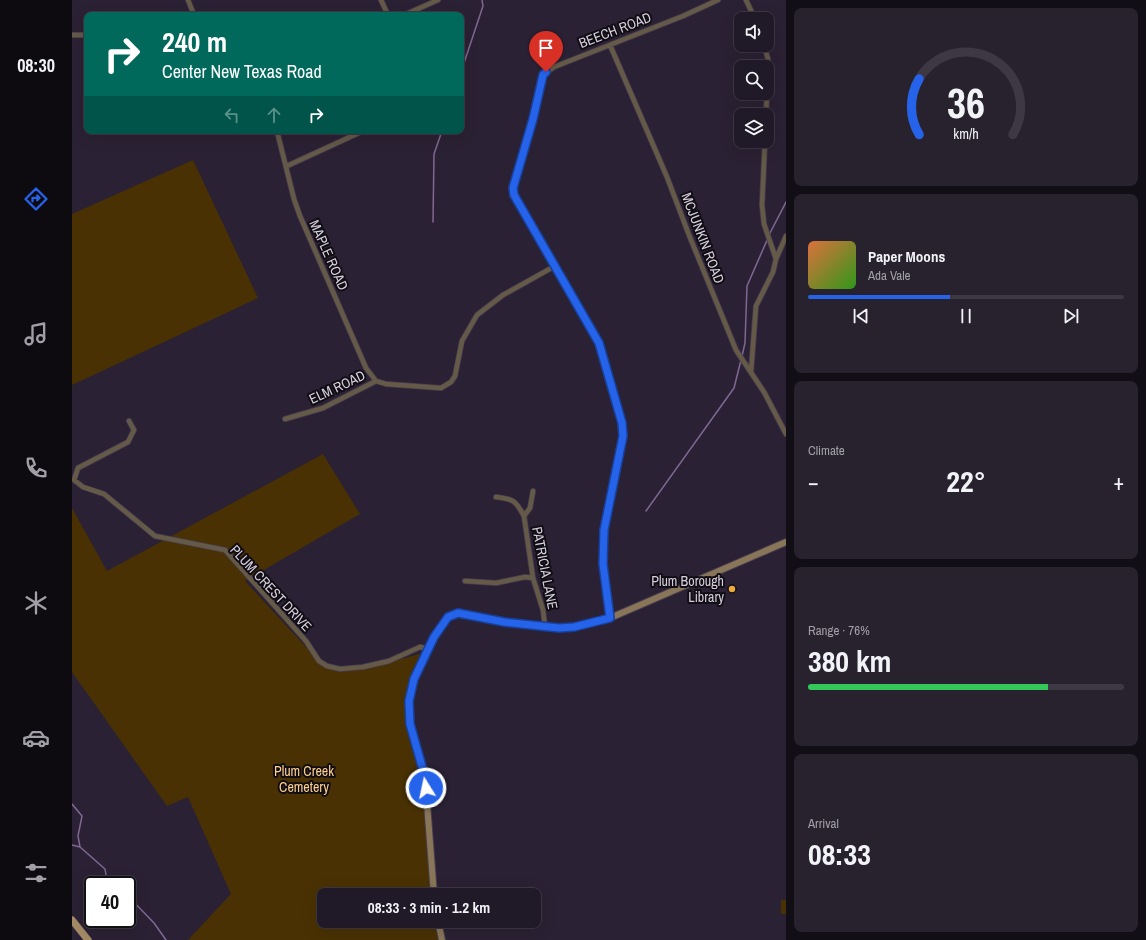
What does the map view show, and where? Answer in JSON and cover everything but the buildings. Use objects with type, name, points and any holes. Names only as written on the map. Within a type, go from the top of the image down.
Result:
[{"type":"main road","points":[[72,920],[88,940]]},
{"type":"street","points":[[188,0],[193,12]]},
{"type":"street","points":[[382,0],[387,12]]},
{"type":"street","points":[[411,12],[438,0]]},
{"type":"street","name":"BEECH ROAD","points":[[610,618],[603,564],[604,530],[623,432],[599,343],[519,206],[514,195],[513,188],[533,119],[543,75],[554,67],[718,0]]},
{"type":"street","points":[[746,0],[752,12]]},
{"type":"street","points":[[72,34],[84,35]]},
{"type":"street","name":"MCJUNKIN ROAD","points":[[610,45],[667,177],[736,350],[764,392],[786,434]]},
{"type":"street","name":"MAPLE ROAD","points":[[278,134],[294,199],[300,216],[366,368],[376,381]]},
{"type":"street","points":[[287,166],[356,134]]},
{"type":"street","points":[[765,148],[762,205],[764,224],[776,259]]},
{"type":"street","points":[[750,372],[756,306],[773,272],[776,259],[786,236]]},
{"type":"street","points":[[376,381],[386,384],[441,388],[451,382],[455,376],[462,341],[477,315],[503,295],[555,266]]},
{"type":"street","name":"ELM ROAD","points":[[285,419],[323,408],[376,381]]},
{"type":"street","name":"PLUM CREST DRIVE","points":[[129,421],[134,430],[128,442],[78,468],[74,480],[83,487],[104,494],[155,536],[225,550],[306,641],[319,661],[327,666],[340,668],[363,667],[389,662],[420,647],[429,649]]},
{"type":"street","name":"PATRICIA LANE","points":[[533,491],[530,508],[524,516],[533,578],[544,610],[545,627]]},
{"type":"street","points":[[496,497],[509,498],[515,501],[524,516]]},
{"type":"street","points":[[433,888],[425,777],[410,724],[409,701],[414,679],[443,622],[448,617],[458,613],[504,622],[545,627],[574,627],[610,618],[786,542]]},
{"type":"street","points":[[465,581],[496,583],[525,577],[533,578]]},
{"type":"street","points":[[439,928],[442,940]]},
{"type":"green space","points":[[193,160],[258,298],[72,385],[72,214]]},
{"type":"green space","name":"Plum Creek Cemetery","points":[[323,454],[360,514],[245,581],[322,666],[340,672],[365,669],[423,653],[409,685],[406,717],[410,741],[422,779],[431,888],[317,888],[317,928],[436,928],[439,940],[188,940],[231,894],[188,797],[167,806],[72,672],[72,508],[107,571]]},
{"type":"green space","points":[[781,900],[786,900],[786,914],[781,914]]},
{"type":"waterway","points":[[464,63],[483,6],[482,0]]},
{"type":"waterway","points":[[433,222],[434,154],[441,134]]},
{"type":"waterway","points":[[769,235],[786,202]]},
{"type":"waterway","points":[[742,356],[745,343],[747,286],[768,238]]},
{"type":"waterway","points":[[646,511],[734,388],[741,360]]},
{"type":"waterway","points":[[72,804],[82,816],[78,836],[80,847]]},
{"type":"waterway","points":[[72,845],[80,847],[105,869],[106,876]]},
{"type":"waterway","points":[[136,904],[154,923],[166,940]]},
{"type":"place","name":"Plum Borough Library","points":[[732,589]]},
{"type":"route","points":[[426,788],[425,777],[410,724],[409,701],[414,679],[434,637],[443,622],[448,617],[458,613],[504,622],[559,628],[574,627],[610,618],[602,548],[604,530],[623,436],[622,423],[599,343],[519,206],[514,195],[513,188],[533,119],[543,75],[546,72]]}]
